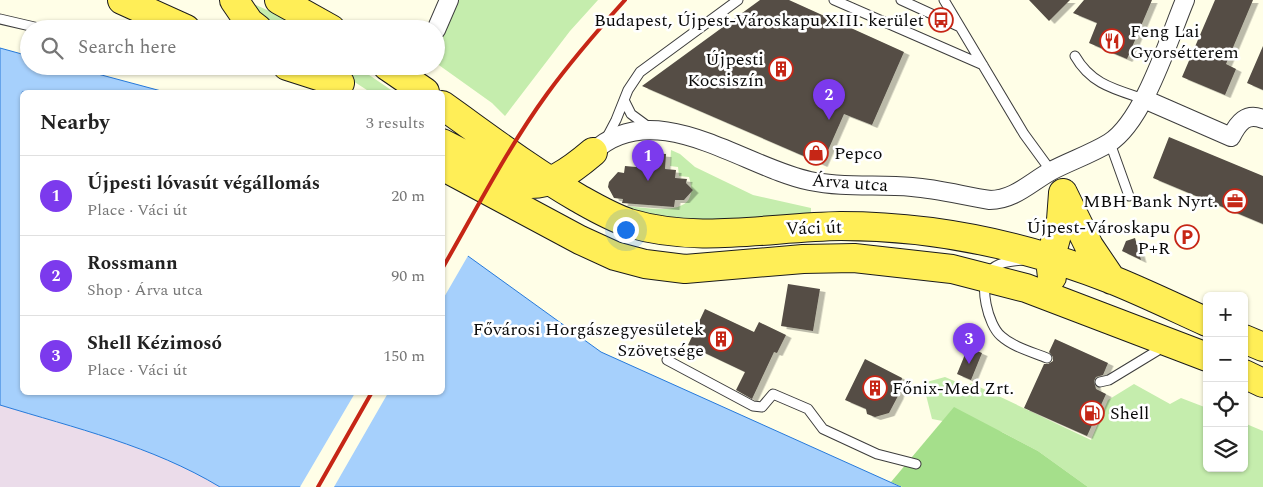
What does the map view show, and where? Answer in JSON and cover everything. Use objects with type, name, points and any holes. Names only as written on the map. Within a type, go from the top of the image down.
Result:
[{"type":"main road","points":[[122,0],[166,20]]},
{"type":"main road","points":[[234,0],[248,20]]},
{"type":"main road","points":[[279,0],[316,20]]},
{"type":"main road","points":[[302,0],[322,20]]},
{"type":"main road","points":[[281,75],[308,90]]},
{"type":"main road","points":[[312,75],[348,88]]},
{"type":"main road","points":[[328,75],[348,88]]},
{"type":"main road","points":[[406,75],[419,81]]},
{"type":"main road","name":"Váci út","points":[[445,107],[548,181],[601,211],[627,222],[663,232],[705,234],[841,226],[912,229],[974,239],[1045,258],[1112,280],[1203,320]]},
{"type":"main road","points":[[445,145],[518,182],[530,184],[548,181],[568,171],[596,149]]},
{"type":"main road","points":[[596,149],[592,183],[601,211]]},
{"type":"main road","points":[[445,155],[472,180]]},
{"type":"main road","name":"Váci út","points":[[445,167],[472,180],[580,240],[615,256],[645,264],[684,269],[803,259],[854,258],[917,264],[986,276],[1069,303],[1203,355]]},
{"type":"main road","points":[[1057,182],[1061,220],[1045,258],[1055,285],[1069,303]]},
{"type":"main road","points":[[1057,182],[1089,246],[1112,280]]},
{"type":"main road","points":[[1248,341],[1263,347]]},
{"type":"main road","points":[[1248,376],[1263,383]]},
{"type":"street","points":[[440,20],[449,0]]},
{"type":"street","name":"Árva utca","points":[[596,149],[629,132],[661,132],[711,143],[802,180],[832,185],[937,189],[996,200],[1057,182],[1110,143],[1129,124],[1144,99],[1185,0]]},
{"type":"street","points":[[1144,99],[1231,136],[1243,119],[1255,116],[1263,119]]},
{"type":"lane","points":[[596,149],[612,129],[624,100],[640,72],[738,0]]},
{"type":"lane","points":[[834,0],[983,65]]},
{"type":"lane","points":[[901,0],[960,27]]},
{"type":"lane","points":[[944,0],[1024,134],[1057,182]]},
{"type":"lane","points":[[0,19],[20,24]]},
{"type":"lane","points":[[1075,56],[1083,70],[1092,78],[1144,99]]},
{"type":"lane","points":[[624,100],[626,108],[637,120],[661,132]]},
{"type":"lane","points":[[1110,143],[1129,196]]},
{"type":"lane","points":[[1045,258],[1000,264],[990,270],[986,276],[986,302],[994,328],[1009,342],[1046,358]]},
{"type":"lane","points":[[1100,382],[1109,380],[1171,342]]},
{"type":"lane","points":[[667,360],[753,406],[762,407],[773,394],[808,409],[823,429],[877,454],[916,464]]},
{"type":"shaded area","points":[[0,405],[120,441],[188,468],[220,487],[0,487]]},
{"type":"green space","points":[[459,0],[598,0],[570,31],[505,116],[492,103],[445,69],[445,32]]},
{"type":"green space","points":[[256,5],[289,20],[260,20],[254,11]]},
{"type":"green space","points":[[344,75],[369,75],[391,90],[367,90]]},
{"type":"green space","points":[[671,150],[680,154],[695,167],[753,195],[811,208],[811,222],[665,225],[622,206],[670,208],[681,206],[688,200],[691,191],[689,177],[679,176],[678,167],[670,166]]},
{"type":"green space","points":[[945,377],[968,387],[971,383],[1091,440],[1108,400],[1134,384],[1170,404],[1181,398],[1203,406],[1203,472],[1248,472],[1248,425],[1263,431],[1263,487],[1088,487],[1038,451],[1002,432],[932,419],[923,383]]},
{"type":"green space","points":[[954,407],[1038,451],[1088,487],[902,487],[891,482]]},
{"type":"water","points":[[0,48],[20,54],[20,75],[102,75],[158,90],[20,90],[20,395],[445,395],[445,239],[601,352],[901,487],[220,487],[167,460],[140,449],[85,430],[0,405]]},
{"type":"pier","points":[[445,236],[469,254],[445,296]]},
{"type":"pier","points":[[354,395],[387,395],[334,487],[300,487]]},
{"type":"building","name":"Újpesti Kocsiszín","points":[[760,0],[789,0],[904,52],[872,125],[844,114],[822,164],[642,86]]},
{"type":"building","points":[[1029,0],[1070,0],[1049,21]]},
{"type":"building","points":[[1084,0],[1152,0],[1127,59],[1089,43],[1097,23],[1073,13]]},
{"type":"building","points":[[1215,0],[1253,0],[1226,64],[1236,69],[1225,95],[1182,77]]},
{"type":"building","points":[[1263,46],[1263,90],[1247,83]]},
{"type":"building","name":"MBH Bank Nyrt.","points":[[1169,137],[1263,176],[1263,224],[1153,178]]},
{"type":"building","points":[[637,152],[666,154],[665,169],[676,170],[675,178],[687,179],[686,183],[693,190],[684,200],[675,200],[674,207],[622,203],[623,199],[614,198],[608,187],[609,182],[618,172],[624,173],[625,166],[636,167]]},
{"type":"building","points":[[1135,238],[1141,260],[1122,251],[1126,241]]},
{"type":"building","points":[[788,284],[820,289],[813,331],[781,326]]},
{"type":"building","points":[[705,309],[754,332],[759,322],[786,335],[777,353],[774,352],[752,399],[736,390],[745,372],[688,345]]},
{"type":"building","points":[[1055,339],[1108,363],[1103,375],[1096,377],[1094,381],[1096,389],[1106,394],[1087,436],[1024,408],[1044,364],[1053,361],[1053,357],[1049,352]]},
{"type":"building","points":[[968,347],[982,353],[971,380],[957,374]]},
{"type":"building","name":"Főnix-Med Zrt.","points":[[865,359],[902,378],[898,396],[889,413],[875,417],[867,414],[866,409],[845,400]]},
{"type":"railway","points":[[445,264],[505,158],[532,115],[575,58],[625,0]]},
{"type":"railway","points":[[318,487],[370,395]]},
{"type":"place","name":"Budapest, Újpest-Városkapu XIII. kerület","points":[[941,20]]},
{"type":"place","name":"Feng Lai Gyorsétterem","points":[[1112,41]]},
{"type":"place","name":"Újpesti Kocsiszín","points":[[781,69]]},
{"type":"place","name":"Rossmann","points":[[829,120]]},
{"type":"place","name":"Pepco","points":[[816,153]]},
{"type":"place","name":"Újpesti lóvasút végállomás","points":[[648,181]]},
{"type":"place","name":"MBH Bank Nyrt.","points":[[1235,201]]},
{"type":"place","name":"Újpest-Városkapu P+R","points":[[1187,237]]},
{"type":"place","name":"Fővárosi Horgászegyesületek Szövetsége","points":[[721,339]]},
{"type":"place","name":"Shell Kézimosó","points":[[969,364]]},
{"type":"place","name":"Főnix-Med Zrt.","points":[[875,388]]},
{"type":"place","name":"Shell","points":[[1092,413]]}]
